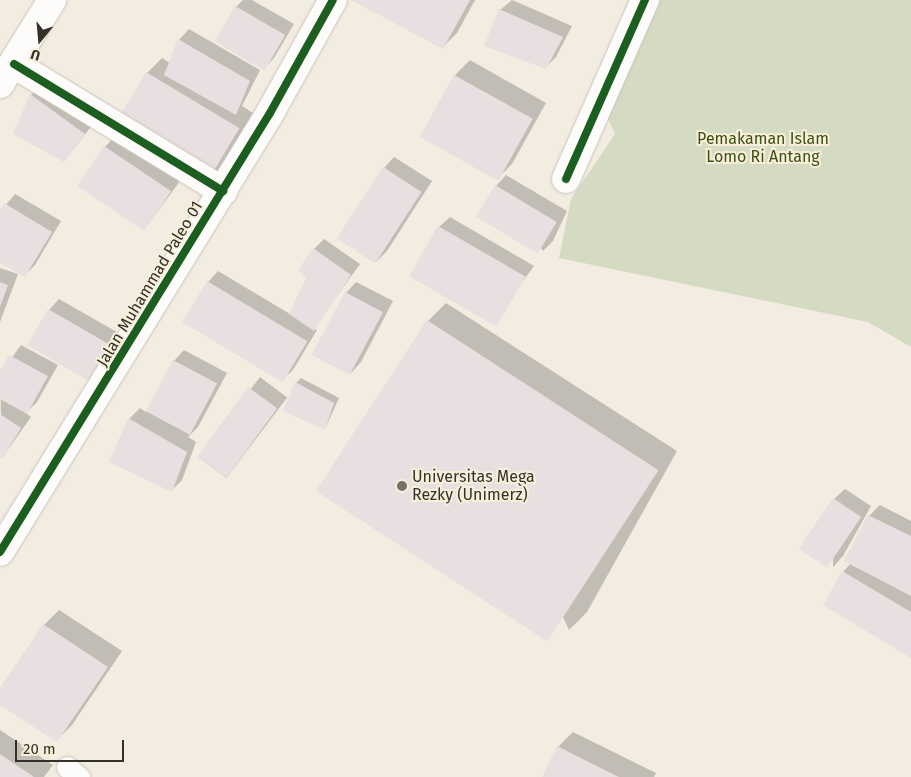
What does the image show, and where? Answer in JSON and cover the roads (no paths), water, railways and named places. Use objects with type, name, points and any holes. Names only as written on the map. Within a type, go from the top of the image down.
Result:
[{"type":"street","points":[[52,0],[7,74],[222,191]]},
{"type":"street","name":"Jalan Muhammad Paleo 01","points":[[0,552],[222,191],[333,0]]},
{"type":"street","points":[[566,179],[645,0]]},
{"type":"place","name":"Universitas Mega Rezky (Unimerz)","points":[[402,486]]},
{"type":"park label","name":"Pemakaman Islam Lomo Ri Antang","points":[[763,148]]}]
